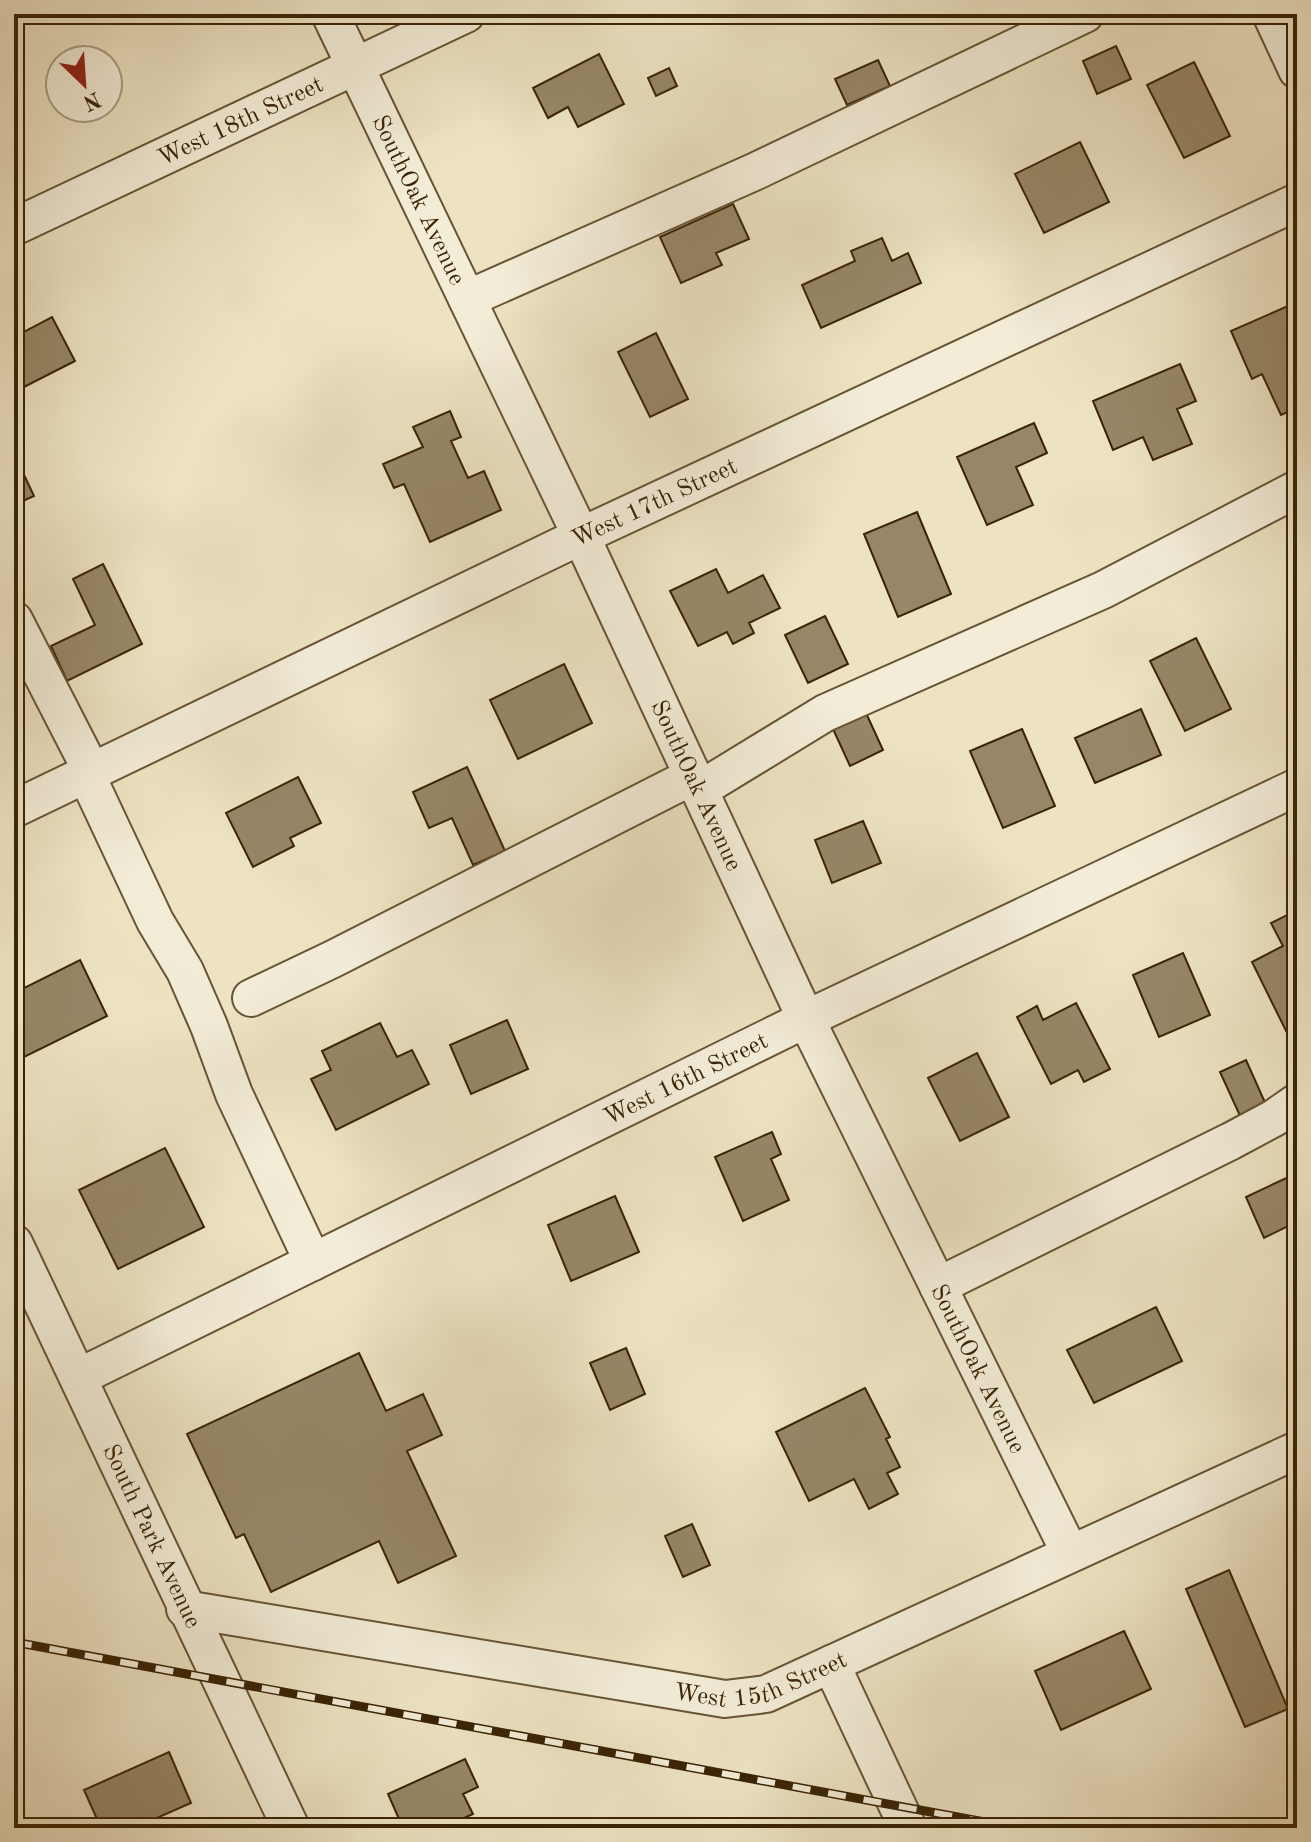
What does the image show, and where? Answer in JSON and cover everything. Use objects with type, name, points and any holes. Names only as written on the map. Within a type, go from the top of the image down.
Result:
[{"type":"street","name":"SouthOak Avenue","points":[[330,14],[581,536],[806,1019],[1070,1553]]},
{"type":"street","name":"West 18th Street","points":[[14,227],[466,14]]},
{"type":"street","points":[[467,299],[754,172],[1085,14]]},
{"type":"street","points":[[1271,14],[1297,70]]},
{"type":"street","name":"West 17th Street","points":[[14,809],[581,536],[1297,202]]},
{"type":"street","points":[[251,998],[696,783],[825,713],[1103,590],[1297,489]]},
{"type":"street","points":[[14,620],[89,773],[155,921],[185,971],[234,1094],[313,1262]]},
{"type":"street","name":"West 16th Street","points":[[79,1377],[806,1019],[1297,787]]},
{"type":"street","points":[[938,1286],[1231,1141],[1297,1102]]},
{"type":"street","name":"South Park Avenue","points":[[14,1243],[291,1828]]},
{"type":"street","name":"West 15th Street","points":[[185,1609],[725,1699],[766,1694],[1297,1450]]},
{"type":"street","points":[[831,1664],[908,1828]]},
{"type":"building","points":[[1116,46],[1131,79],[1097,94],[1083,61]]},
{"type":"building","points":[[599,54],[624,104],[578,127],[568,107],[548,118],[533,88]]},
{"type":"building","points":[[878,60],[890,86],[847,105],[835,79]]},
{"type":"building","points":[[1194,62],[1230,136],[1184,158],[1147,85]]},
{"type":"building","points":[[669,68],[677,86],[656,96],[648,78]]},
{"type":"building","points":[[1080,142],[1109,202],[1044,233],[1015,174]]},
{"type":"building","points":[[733,204],[749,239],[716,253],[722,265],[681,283],[660,237]]},
{"type":"building","points":[[882,238],[892,261],[908,253],[921,283],[821,328],[802,285],[855,261],[851,251]]},
{"type":"building","points":[[1297,302],[1297,408],[1281,415],[1262,374],[1252,379],[1231,331]]},
{"type":"building","points":[[52,317],[75,361],[14,392],[14,337]]},
{"type":"building","points":[[656,333],[688,399],[650,417],[618,352]]},
{"type":"building","points":[[1180,364],[1196,401],[1177,409],[1192,444],[1153,460],[1143,437],[1113,450],[1093,401]]},
{"type":"building","points":[[450,411],[461,437],[451,441],[468,478],[484,471],[501,510],[430,542],[404,484],[394,488],[383,464],[423,447],[413,427]]},
{"type":"building","points":[[1034,423],[1047,453],[1016,467],[1033,505],[987,525],[957,457]]},
{"type":"building","points":[[14,459],[34,496],[14,505]]},
{"type":"building","points":[[917,512],[951,594],[898,617],[864,534]]},
{"type":"building","points":[[103,564],[142,644],[67,681],[51,646],[95,625],[73,579]]},
{"type":"building","points":[[716,569],[728,593],[763,575],[780,608],[749,623],[754,633],[733,644],[727,632],[698,646],[670,591]]},
{"type":"building","points":[[825,616],[848,664],[808,683],[785,635]]},
{"type":"building","points":[[1196,638],[1231,709],[1185,731],[1150,661]]},
{"type":"building","points":[[14,645],[30,677],[14,685]]},
{"type":"building","points":[[564,664],[592,723],[518,759],[490,700]]},
{"type":"building","points":[[1141,709],[1161,755],[1095,783],[1075,738]]},
{"type":"building","points":[[866,713],[883,750],[850,766],[833,729]]},
{"type":"building","points":[[1022,729],[1055,806],[1003,828],[970,751]]},
{"type":"building","points":[[467,767],[505,851],[473,865],[452,818],[429,828],[413,792]]},
{"type":"building","points":[[298,777],[321,823],[290,838],[294,846],[253,867],[226,813]]},
{"type":"building","points":[[863,821],[881,863],[832,883],[815,840]]},
{"type":"building","points":[[1297,910],[1297,959],[1293,961],[1297,969],[1297,1053],[1252,962],[1283,946],[1271,923]]},
{"type":"building","points":[[1183,953],[1210,1015],[1159,1037],[1133,975]]},
{"type":"building","points":[[80,960],[107,1016],[16,1061],[14,993]]},
{"type":"building","points":[[1076,1003],[1110,1069],[1084,1082],[1078,1070],[1051,1084],[1017,1017],[1037,1006],[1043,1020]]},
{"type":"building","points":[[507,1020],[528,1069],[471,1094],[450,1045]]},
{"type":"building","points":[[380,1023],[397,1057],[412,1050],[429,1084],[336,1130],[311,1079],[331,1070],[322,1051]]},
{"type":"building","points":[[977,1053],[1009,1117],[960,1141],[928,1078]]},
{"type":"building","points":[[1246,1060],[1267,1107],[1241,1118],[1220,1072]]},
{"type":"building","points":[[772,1132],[781,1154],[771,1159],[789,1200],[743,1221],[715,1157]]},
{"type":"building","points":[[165,1148],[204,1227],[118,1269],[79,1190]]},
{"type":"building","points":[[1297,1173],[1297,1240],[1290,1225],[1264,1238],[1246,1197]]},
{"type":"building","points":[[615,1196],[639,1252],[571,1281],[548,1225]]},
{"type":"building","points":[[1156,1307],[1182,1361],[1094,1403],[1067,1350]]},
{"type":"building","points":[[626,1348],[645,1394],[610,1410],[590,1363]]},
{"type":"building","points":[[359,1353],[386,1411],[423,1394],[442,1435],[407,1451],[456,1556],[398,1583],[379,1541],[271,1592],[244,1534],[236,1538],[187,1434]]},
{"type":"building","points":[[865,1388],[890,1437],[886,1439],[900,1467],[887,1473],[898,1494],[869,1509],[854,1479],[809,1501],[776,1432]]},
{"type":"building","points":[[692,1524],[710,1565],[683,1577],[665,1536]]},
{"type":"building","points":[[1229,1570],[1288,1709],[1245,1727],[1186,1589]]},
{"type":"building","points":[[1297,1585],[1297,1613],[1287,1590]]},
{"type":"building","points":[[1124,1631],[1151,1689],[1061,1730],[1035,1671]]},
{"type":"building","points":[[169,1752],[191,1803],[134,1828],[101,1828],[84,1790]]},
{"type":"building","points":[[465,1759],[478,1787],[463,1794],[473,1814],[442,1828],[403,1828],[388,1794]]},
{"type":"railway","points":[[14,1642],[1017,1828]]}]
